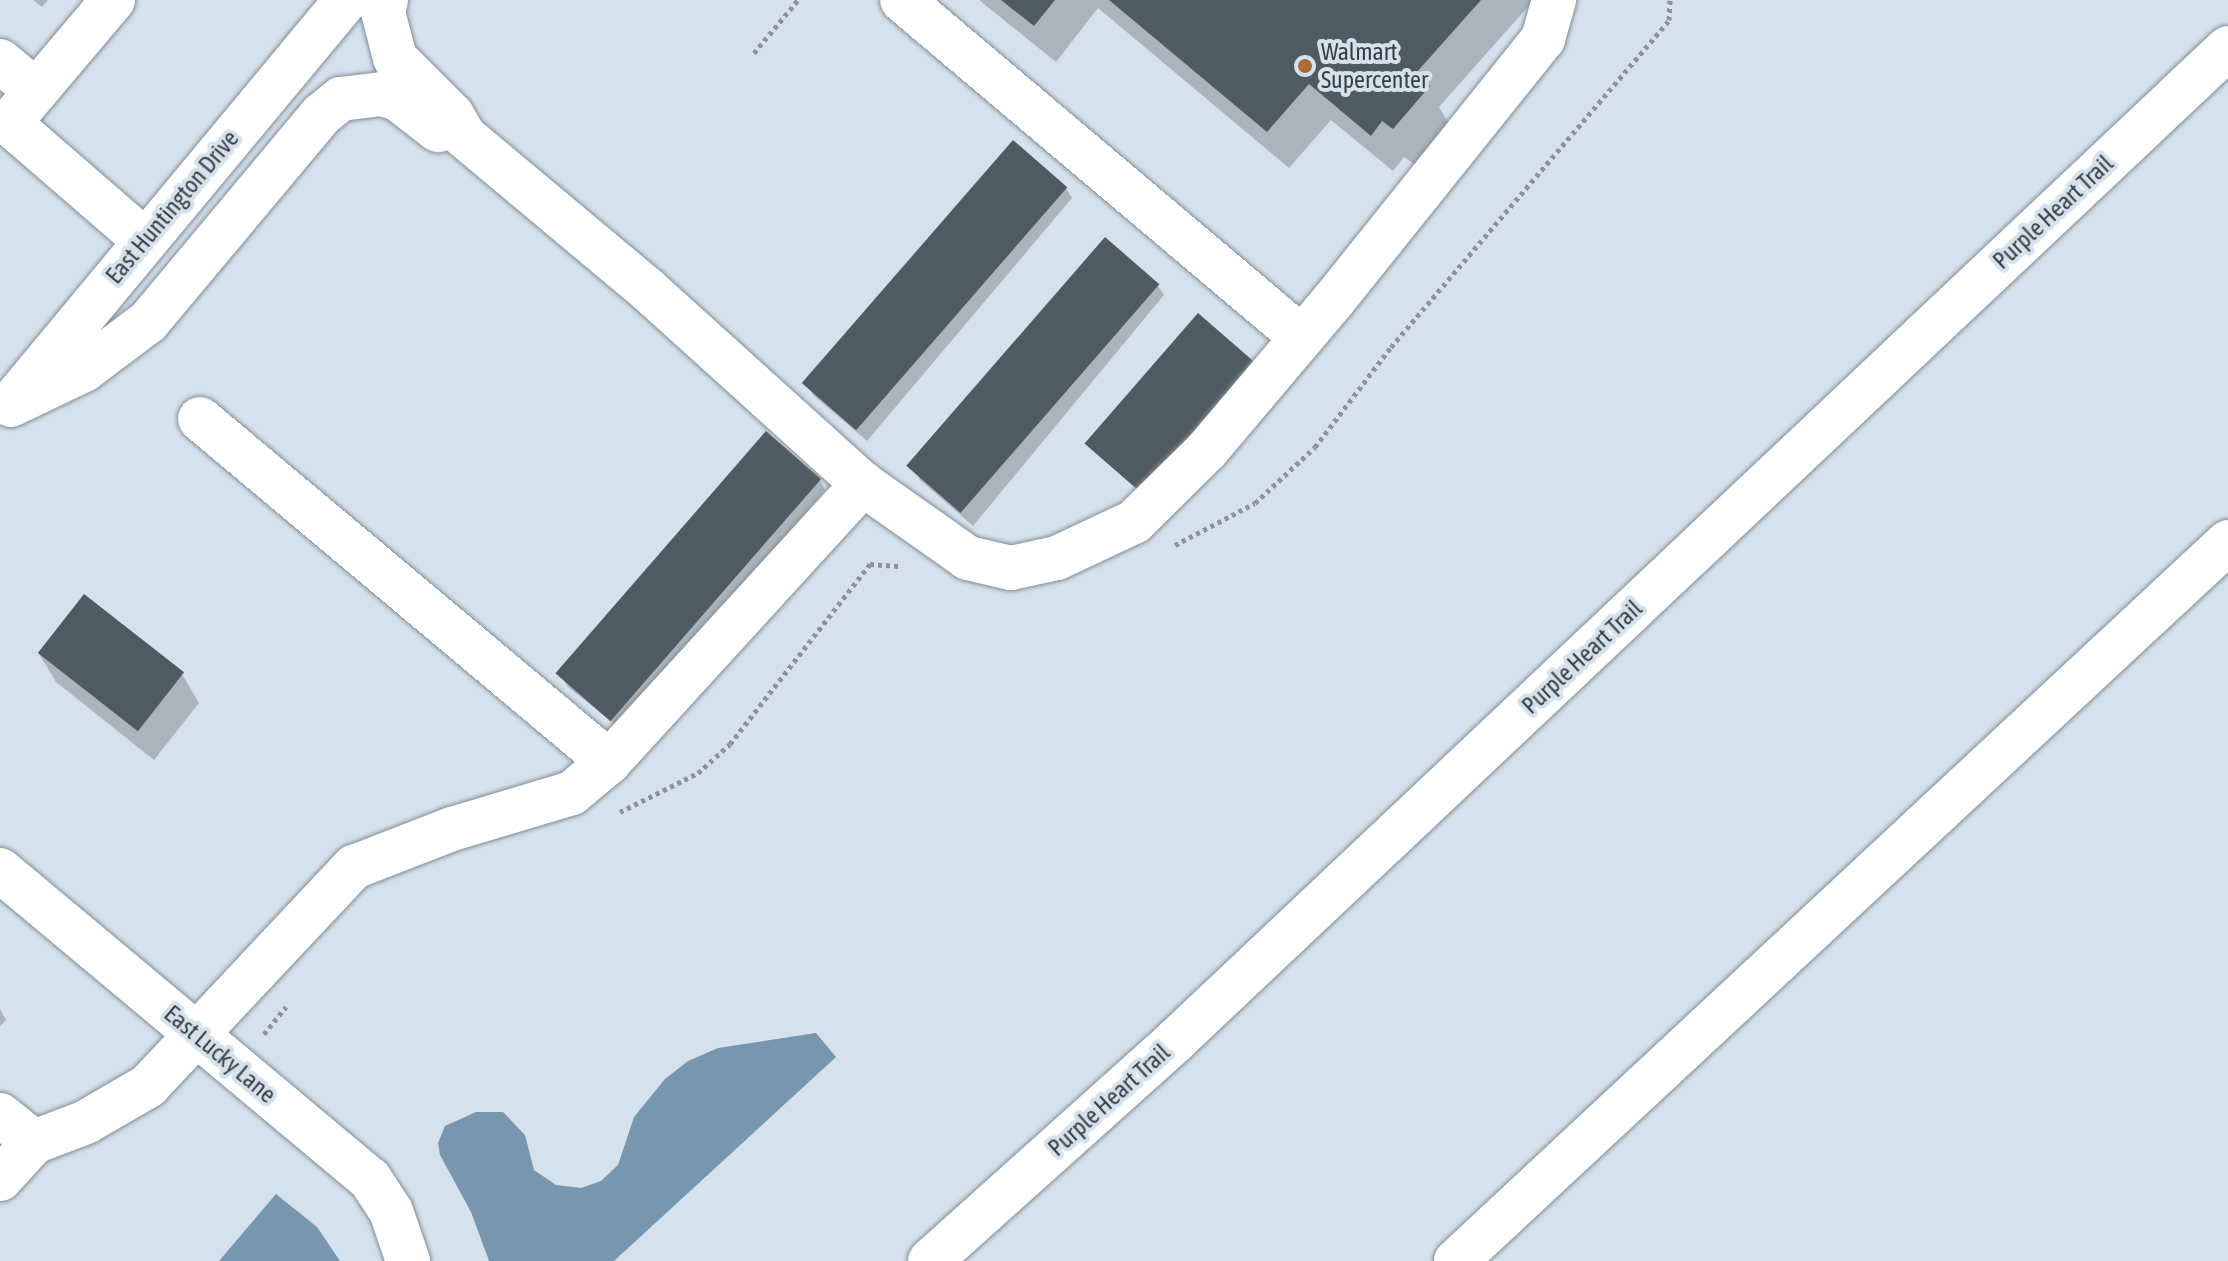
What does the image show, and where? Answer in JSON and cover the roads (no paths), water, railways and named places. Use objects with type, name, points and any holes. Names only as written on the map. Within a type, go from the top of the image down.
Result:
[{"type":"main road","points":[[113,0],[9,123],[143,239]]},
{"type":"main road","name":"East Huntington Drive","points":[[5,411],[143,239],[346,0]]},
{"type":"main road","points":[[386,0],[383,12],[395,58],[452,115],[464,136],[647,289],[863,484],[968,558],[1011,568],[1057,558],[1134,522],[1207,450],[1543,39],[1554,0]]},
{"type":"main road","points":[[902,0],[1301,337]]},
{"type":"main road","name":"Purple Heart Trail","points":[[930,1261],[1175,1041],[2228,48]]},
{"type":"main road","points":[[0,61],[36,91]]},
{"type":"main road","points":[[5,411],[84,370],[148,322],[321,115],[341,99],[390,97],[440,131],[464,136]]},
{"type":"main road","points":[[200,419],[609,762]]},
{"type":"main road","points":[[0,1179],[34,1142],[86,1122],[148,1086],[354,867],[452,829],[572,793],[609,762],[863,484]]},
{"type":"main road","points":[[1456,1261],[2228,542]]},
{"type":"main road","name":"East Lucky Lane","points":[[0,870],[370,1179],[391,1211],[408,1261]]},
{"type":"main road","points":[[0,1115],[34,1142]]},
{"type":"water","points":[[816,1033],[836,1057],[614,1261],[489,1261],[471,1212],[440,1155],[438,1143],[445,1126],[476,1112],[503,1112],[525,1135],[534,1170],[556,1185],[581,1188],[601,1181],[618,1165],[634,1117],[665,1079],[688,1061],[718,1048]]},
{"type":"water","points":[[276,1194],[317,1227],[340,1261],[219,1261]]},
{"type":"place","name":"Walmart Supercenter","points":[[1305,66]]}]
